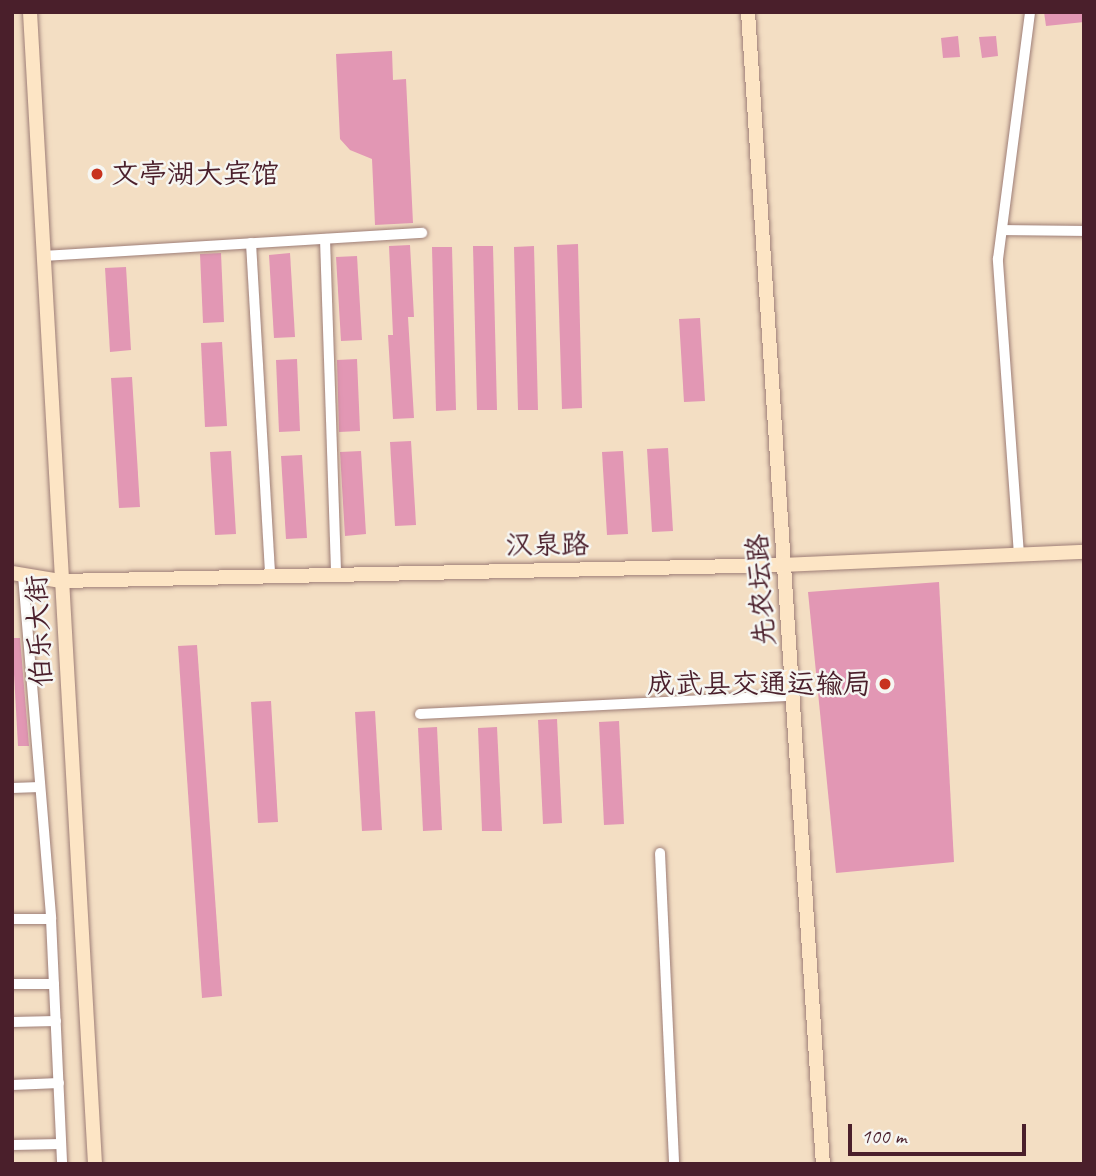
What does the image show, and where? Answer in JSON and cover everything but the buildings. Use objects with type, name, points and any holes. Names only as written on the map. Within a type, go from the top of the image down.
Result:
[{"type":"street","name":"伯乐大街","points":[[30,12],[95,1164]]},
{"type":"street","name":"先农坛路","points":[[748,12],[823,1164]]},
{"type":"street","points":[[1019,555],[998,259],[1030,12]]},
{"type":"street","points":[[1002,230],[1084,232]]},
{"type":"street","points":[[44,256],[422,233]]},
{"type":"street","points":[[325,239],[336,575]]},
{"type":"street","points":[[251,243],[270,576]]},
{"type":"street","name":"汉泉路","points":[[18,574],[61,581],[783,565],[1084,552]]},
{"type":"street","points":[[18,574],[51,919],[62,1164]]},
{"type":"street","points":[[419,714],[792,696]]},
{"type":"street","points":[[12,788],[40,787]]},
{"type":"street","points":[[660,853],[674,1164]]},
{"type":"street","points":[[12,919],[51,919]]},
{"type":"street","points":[[12,984],[54,984]]},
{"type":"street","points":[[12,1022],[56,1021]]},
{"type":"street","points":[[12,1084],[59,1083]]},
{"type":"street","points":[[12,1145],[61,1144]]},
{"type":"place","name":"文亭湖大宾馆","points":[[97,174]]},
{"type":"place","name":"成武县交通运输局","points":[[885,684]]}]
